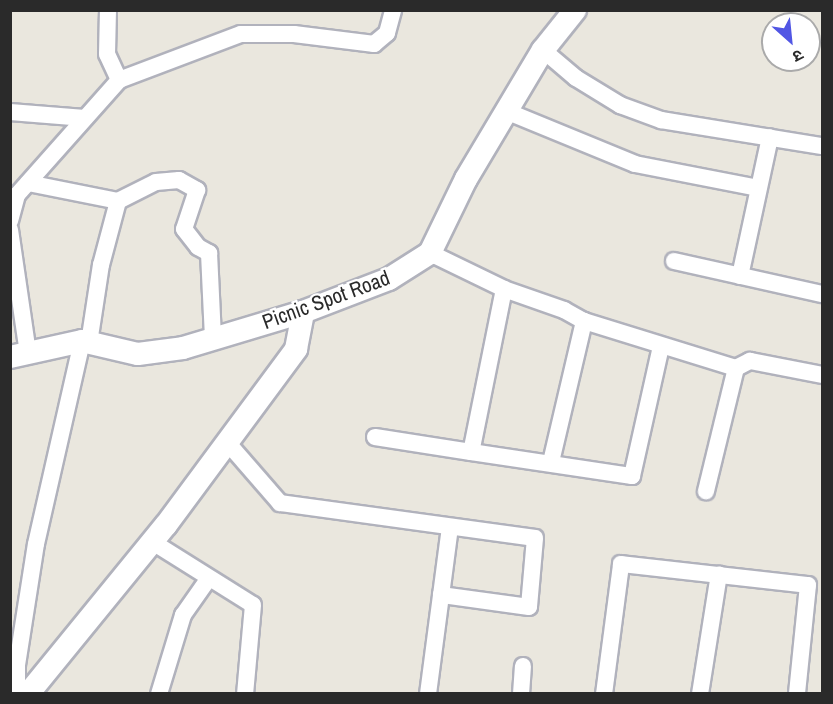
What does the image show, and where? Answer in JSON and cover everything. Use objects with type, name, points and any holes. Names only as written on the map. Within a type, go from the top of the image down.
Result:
[{"type":"street","points":[[108,10],[107,54],[119,80]]},
{"type":"street","points":[[10,221],[16,195],[119,80],[241,34],[294,34],[374,44],[387,33],[393,10]]},
{"type":"street","points":[[570,11],[543,50],[466,179],[430,253],[504,290],[564,310],[584,321],[661,346],[736,368],[750,361],[822,375]]},
{"type":"street","points":[[543,50],[576,78],[620,105],[661,120],[822,146]]},
{"type":"street","points":[[506,111],[635,164],[758,188]]},
{"type":"street","points":[[10,112],[86,118]]},
{"type":"street","points":[[740,276],[770,137]]},
{"type":"street","points":[[28,183],[118,201],[156,182],[179,180],[196,190],[184,230],[198,247],[209,252],[213,339]]},
{"type":"street","points":[[17,693],[17,665],[36,544],[118,201]]},
{"type":"street","points":[[10,230],[19,355]]},
{"type":"street","name":"Picnic Spot Road","points":[[19,355],[86,342],[138,354],[213,339],[303,312],[389,279],[430,253]]},
{"type":"street","points":[[674,261],[822,294]]},
{"type":"street","points":[[471,452],[504,290]]},
{"type":"street","points":[[28,693],[151,541],[296,349],[303,312]]},
{"type":"street","points":[[551,462],[584,321]]},
{"type":"street","points":[[375,437],[633,476],[661,346]]},
{"type":"street","points":[[706,491],[736,368]]},
{"type":"street","points":[[227,442],[280,503],[535,538],[529,607],[441,595]]},
{"type":"street","points":[[428,693],[450,526]]},
{"type":"street","points":[[151,541],[253,605],[245,693]]},
{"type":"street","points":[[604,693],[621,564],[808,585],[797,693]]},
{"type":"street","points":[[700,693],[719,574]]},
{"type":"street","points":[[159,693],[183,615],[209,578]]},
{"type":"street","points":[[521,693],[524,666]]}]
